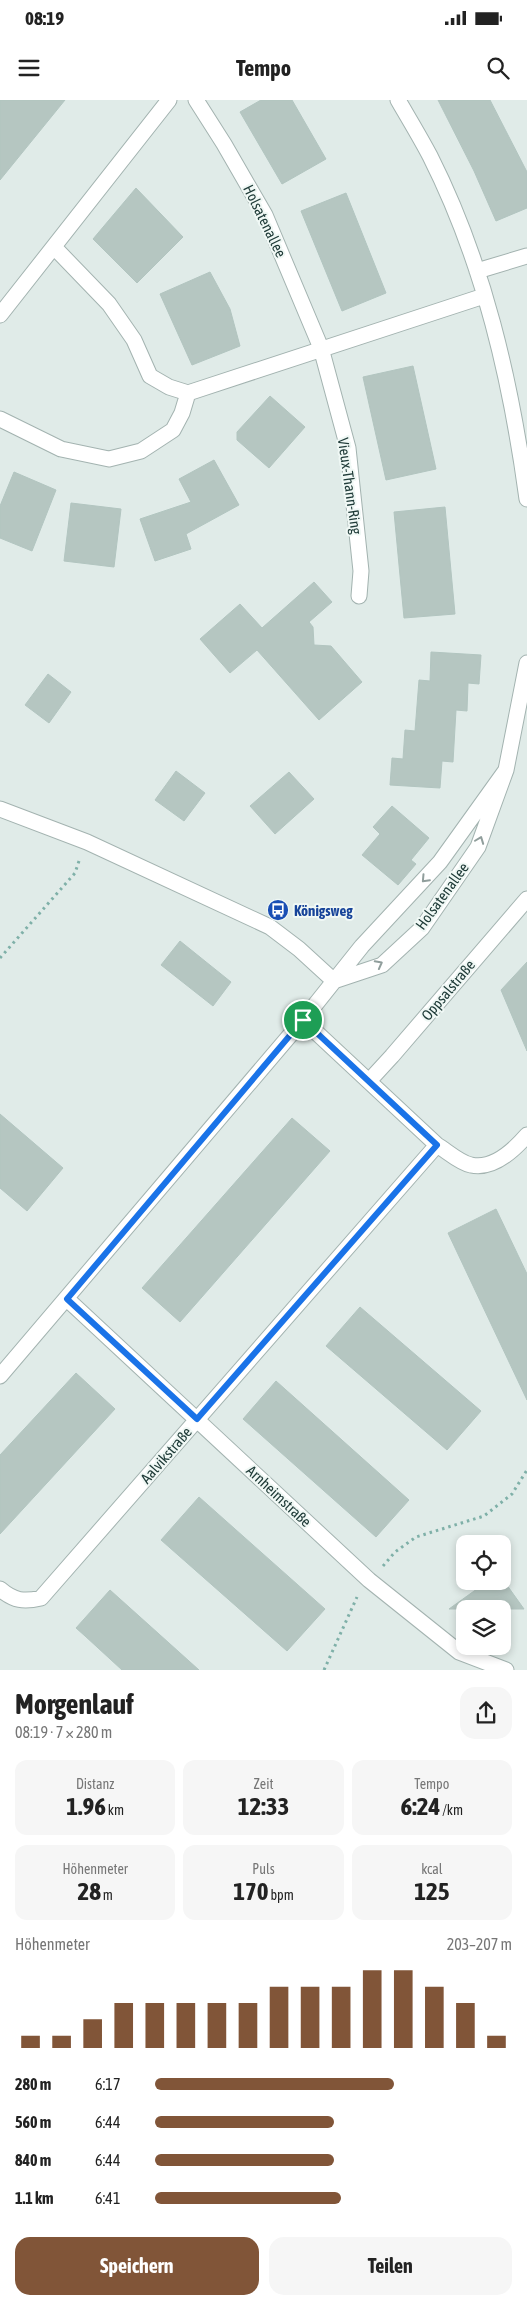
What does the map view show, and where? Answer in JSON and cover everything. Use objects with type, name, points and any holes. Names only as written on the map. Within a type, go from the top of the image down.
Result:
[{"type":"street","points":[[0,315],[169,100]]},
{"type":"street","name":"Holsatenallee","points":[[196,100],[265,215],[321,348]]},
{"type":"street","points":[[398,100],[430,157],[464,234],[477,271],[512,405],[527,498]]},
{"type":"street","points":[[54,247],[110,304],[134,340],[150,376],[169,387],[188,393],[484,296]]},
{"type":"street","points":[[477,271],[527,256]]},
{"type":"street","name":"Vieux-Thann-Ring","points":[[321,348],[348,448],[361,571],[359,596]]},
{"type":"street","points":[[0,420],[61,450],[109,459],[141,451],[173,430],[182,413],[188,393]]},
{"type":"street","name":"Holsatenallee","points":[[334,982],[382,965],[422,928],[478,847],[520,732],[527,663]]},
{"type":"street","name":"Holsatenallee","points":[[0,1376],[303,1020],[362,946],[440,862],[506,770]]},
{"type":"street","points":[[0,809],[87,842],[270,927],[299,949],[334,982]]},
{"type":"street","name":"Oppsalstraße","points":[[369,1081],[527,899]]},
{"type":"street","points":[[303,1020],[437,1145],[469,1165],[484,1166],[513,1151],[527,1135]]},
{"type":"street","name":"Aalvikstraße","points":[[0,1589],[10,1598],[26,1602],[41,1598],[437,1145]]},
{"type":"street","name":"Arnheimstraße","points":[[67,1299],[370,1580],[459,1652],[506,1670]]},
{"type":"path","points":[[0,958],[74,873],[87,842]]},
{"type":"path","points":[[324,1670],[358,1594],[395,1552],[416,1537],[484,1516],[512,1494],[527,1470]]},
{"type":"building","points":[[0,100],[65,100],[0,180]]},
{"type":"building","points":[[261,100],[292,100],[326,159],[282,184],[240,112]]},
{"type":"building","points":[[438,100],[490,100],[527,172],[527,208],[496,221],[474,171]]},
{"type":"building","points":[[136,188],[183,237],[137,283],[93,239]]},
{"type":"building","points":[[346,193],[386,293],[342,311],[301,211]]},
{"type":"building","points":[[210,272],[230,309],[240,346],[192,365],[160,294]]},
{"type":"building","points":[[413,366],[436,469],[386,480],[363,377]]},
{"type":"building","points":[[270,396],[305,427],[269,468],[237,440],[237,432]]},
{"type":"building","points":[[214,460],[239,505],[186,534],[191,549],[155,561],[140,519],[191,502],[179,479]]},
{"type":"building","points":[[14,472],[56,490],[32,551],[0,538],[0,506]]},
{"type":"building","points":[[71,503],[121,509],[114,567],[64,561]]},
{"type":"building","points":[[445,507],[455,614],[404,618],[394,512]]},
{"type":"building","points":[[314,582],[332,602],[309,622],[313,627],[314,645],[331,646],[362,682],[319,720],[257,650],[230,673],[200,639],[240,604],[262,628]]},
{"type":"building","points":[[431,652],[481,655],[479,684],[468,683],[467,711],[456,710],[453,762],[442,761],[440,788],[390,785],[392,758],[403,759],[405,730],[415,731],[419,680],[430,681]]},
{"type":"building","points":[[48,674],[71,692],[49,723],[25,705]]},
{"type":"building","points":[[176,771],[205,793],[184,821],[155,800]]},
{"type":"building","points":[[289,772],[314,799],[275,834],[250,806]]},
{"type":"building","points":[[392,806],[429,838],[411,860],[416,864],[398,885],[362,855],[380,834],[373,827]]},
{"type":"building","points":[[180,941],[231,982],[213,1006],[161,965]]},
{"type":"building","points":[[527,962],[527,1051],[501,990]]},
{"type":"building","points":[[0,1114],[63,1168],[27,1211],[0,1188]]},
{"type":"building","points":[[292,1118],[330,1151],[180,1322],[142,1288]]},
{"type":"building","points":[[496,1209],[527,1274],[527,1400],[448,1233]]},
{"type":"building","points":[[360,1307],[481,1411],[447,1450],[326,1346]]},
{"type":"building","points":[[76,1373],[115,1409],[0,1534],[0,1455]]},
{"type":"building","points":[[276,1381],[409,1500],[376,1537],[243,1419]]},
{"type":"building","points":[[199,1497],[325,1609],[287,1651],[161,1540]]},
{"type":"building","points":[[110,1590],[199,1670],[122,1670],[76,1628]]},
{"type":"building","points":[[475,1590],[510,1590],[524,1609],[511,1609],[511,1600],[462,1600]]},
{"type":"building","points":[[456,1604],[456,1609],[449,1609]]},
{"type":"place","name":"Königsweg","points":[[278,910]]},
{"type":"route","points":[[303,1020],[437,1145],[197,1419],[67,1299],[303,1020]]}]
